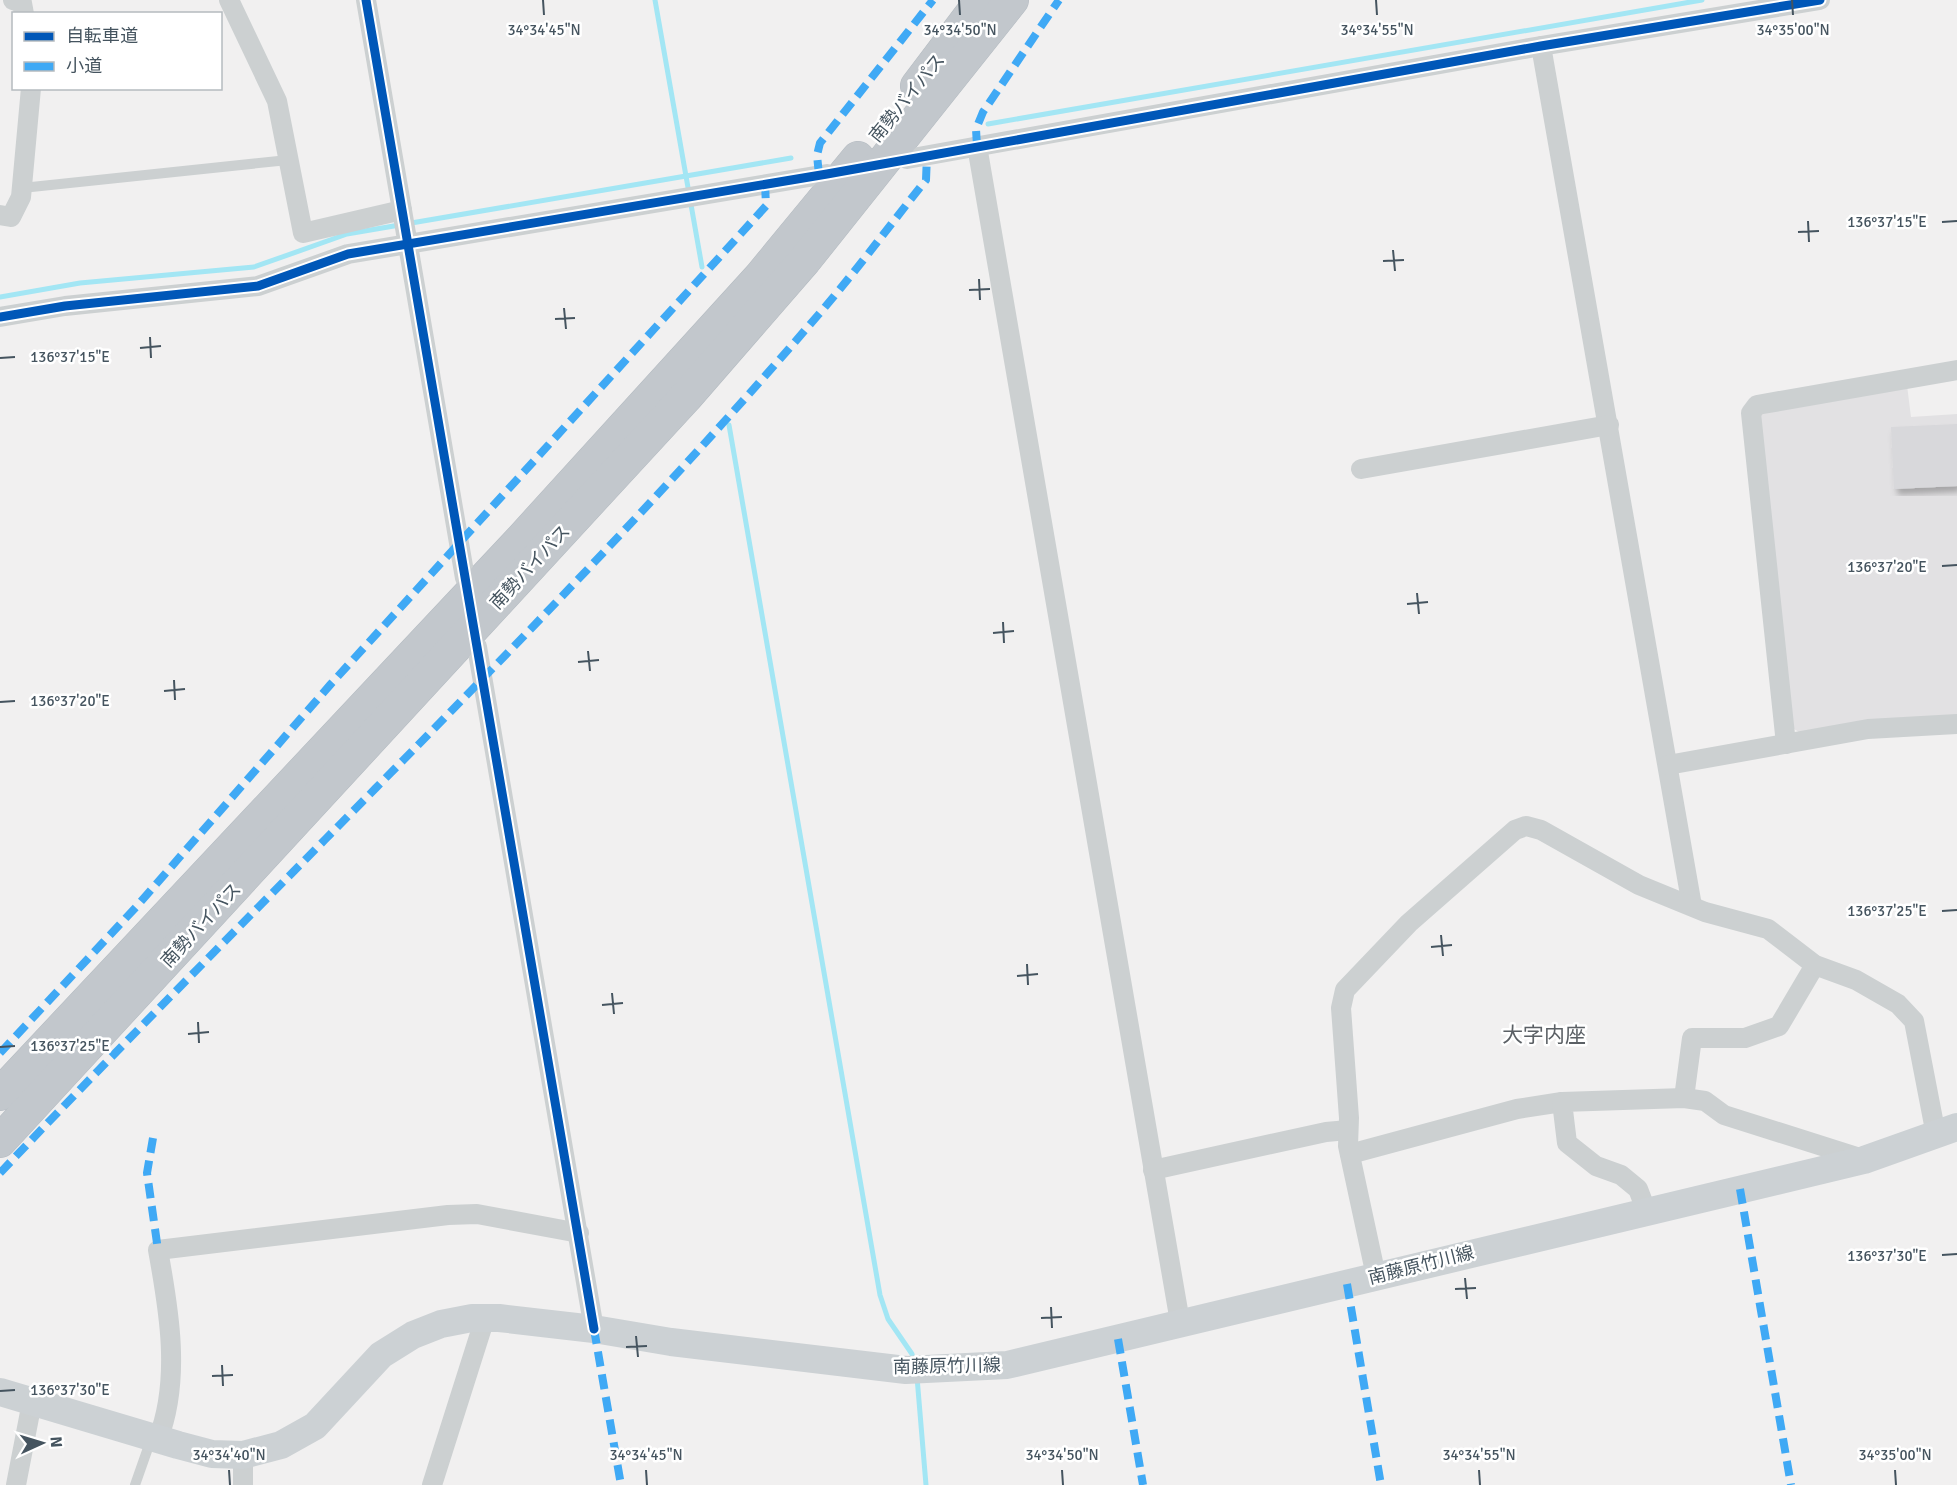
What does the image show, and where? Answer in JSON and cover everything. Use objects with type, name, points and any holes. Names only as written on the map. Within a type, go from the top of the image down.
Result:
[{"type":"highway","name":"南勢バイパス","points":[[0,1094],[517,544],[760,277],[932,68],[982,0]]},
{"type":"highway","name":"南勢バイパス","points":[[0,1141],[686,397],[806,260],[1012,0]]},
{"type":"main road","name":"南藤原竹川線","points":[[0,1392],[212,1454],[243,1455],[281,1445],[315,1426],[381,1355],[413,1335],[441,1324],[485,1318],[594,1329],[671,1342],[915,1370],[1007,1365],[1646,1210],[1864,1160],[1946,1131]]},
{"type":"street","points":[[13,0],[22,3],[24,12]]},
{"type":"street","points":[[229,0],[277,101],[303,232],[405,227],[690,196],[827,174]]},
{"type":"street","points":[[366,0],[465,578]]},
{"type":"street","points":[[907,159],[1541,46],[1820,0]]},
{"type":"street","points":[[1541,46],[1692,906]]},
{"type":"street","points":[[0,215],[11,217],[21,197],[32,90]]},
{"type":"street","points":[[977,146],[1180,1322]]},
{"type":"street","points":[[0,317],[65,306],[258,286],[348,254],[405,227]]},
{"type":"street","points":[[1786,744],[1751,412],[1757,405],[1957,370]]},
{"type":"street","points":[[1361,469],[1609,426]]},
{"type":"street","points":[[477,647],[594,1329]]},
{"type":"street","points":[[1668,765],[1868,729],[1957,724]]},
{"type":"street","points":[[1376,1276],[1350,1154],[1341,1008],[1345,990],[1409,923],[1515,830],[1526,826],[1541,830],[1639,885],[1692,906],[1768,928],[1815,965],[1856,980],[1898,1004],[1914,1021],[1946,1131]]},
{"type":"street","points":[[1684,1098],[1692,1038],[1745,1038],[1779,1026],[1815,965]]},
{"type":"street","points":[[1350,1154],[1517,1109],[1562,1102],[1684,1098],[1705,1101],[1724,1115],[1864,1160]]},
{"type":"street","points":[[1562,1102],[1567,1143],[1596,1166],[1621,1175],[1638,1189],[1646,1210]]},
{"type":"street","points":[[1153,1170],[1326,1132],[1348,1130]]},
{"type":"street","points":[[158,1439],[167,1416],[171,1372],[167,1302],[158,1250],[448,1215],[477,1214],[579,1233]]},
{"type":"street","points":[[432,1485],[485,1318]]},
{"type":"street","points":[[16,1485],[32,1402]]},
{"type":"street","points":[[243,1455],[243,1485]]},
{"type":"lane","points":[[22,188],[288,160]]},
{"type":"lane","points":[[135,1485],[148,1448],[158,1439]]},
{"type":"shaded area","points":[[1907,385],[1911,417],[1957,414],[1957,716],[1799,732],[1794,729],[1756,417],[1761,409]]},
{"type":"building","points":[[1957,424],[1957,486],[1894,489],[1891,427]]},
{"type":"waterway","points":[[655,0],[702,267]]},
{"type":"waterway","points":[[988,124],[1702,0]]},
{"type":"waterway","points":[[0,297],[80,283],[254,267],[347,234],[791,158]]},
{"type":"waterway","points":[[729,425],[880,1295],[888,1319],[912,1354],[914,1362]]},
{"type":"waterway","points":[[917,1377],[926,1485]]},
{"type":"marked path","points":[[819,175],[817,155],[820,143],[933,0]]},
{"type":"marked path","points":[[977,146],[976,129],[983,112],[1059,0]]},
{"type":"marked path","points":[[0,1173],[518,642],[721,425],[833,298],[926,180],[927,155]]},
{"type":"marked path","points":[[0,1053],[137,906],[330,685],[766,206],[765,183]]},
{"type":"marked path","points":[[153,1138],[147,1173],[158,1250]]},
{"type":"marked path","points":[[1740,1189],[1791,1485]]},
{"type":"marked path","points":[[1347,1284],[1381,1485]]},
{"type":"marked path","points":[[594,1329],[621,1485]]},
{"type":"marked path","points":[[1118,1339],[1143,1485]]},
{"type":"cycle path","points":[[366,0],[594,1329]]},
{"type":"cycle path","points":[[0,317],[65,306],[258,286],[348,254],[827,174],[1541,46],[1820,0]]},
{"type":"district","name":"大字内座","points":[[1544,1035]]}]
